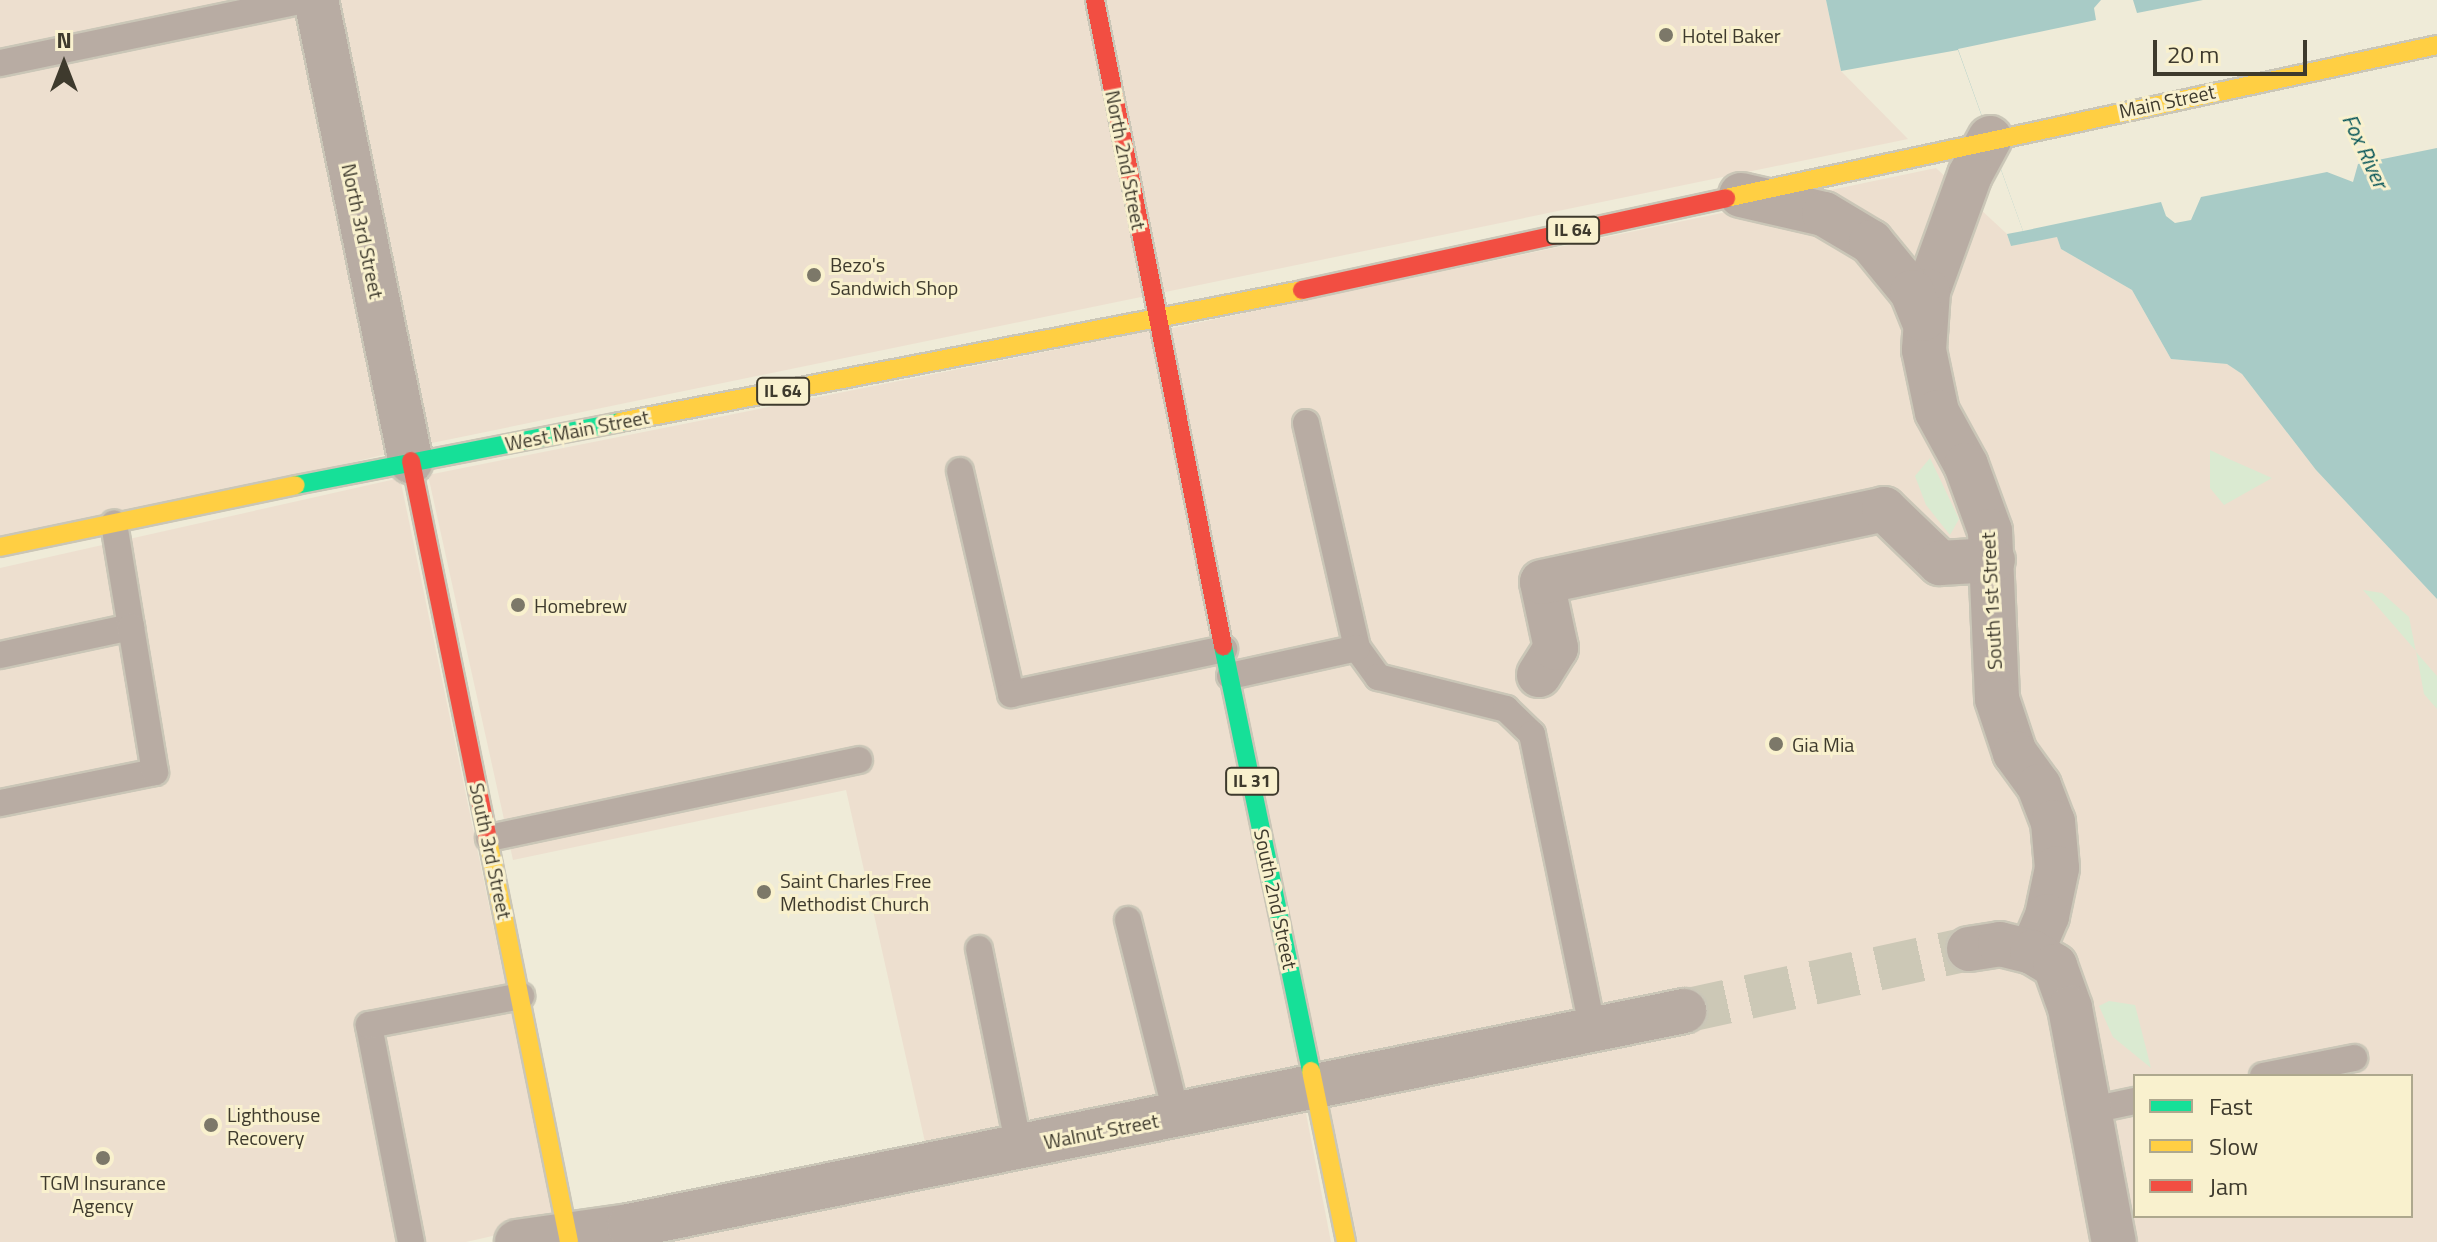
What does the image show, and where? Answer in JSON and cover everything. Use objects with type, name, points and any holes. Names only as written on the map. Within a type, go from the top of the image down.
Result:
[{"type":"main road","name":"North 2nd Street","points":[[1095,0],[1156,321]]},
{"type":"main road","name":"Main Street","points":[[1990,138],[2437,45]]},
{"type":"main road","name":"IL 64","points":[[1156,321],[1990,138]]},
{"type":"main road","name":"West Main Street","points":[[0,547],[411,461],[1156,321]]},
{"type":"main road","name":"South 2nd Street","points":[[1156,321],[1346,1242]]},
{"type":"main road","name":"South 3rd Street","points":[[411,461],[568,1237]]},
{"type":"street","name":"North 3rd Street","points":[[316,0],[411,461]]},
{"type":"street","name":"South 1st Street","points":[[1923,319],[1942,248],[1990,138]]},
{"type":"street","name":"South 1st Street","points":[[1738,195],[1824,214],[1871,242],[1912,292],[1923,319],[1927,379],[1937,412],[1981,500],[1993,560],[1991,642],[1997,699],[2015,753],[2039,786],[2053,822],[2057,868],[2047,916],[2032,952]]},
{"type":"street","points":[[1539,675],[1556,648],[1542,582],[1884,509],[1940,563],[1993,560]]},
{"type":"street","points":[[1969,949],[2000,944],[2032,952],[2055,966],[2070,1008],[2114,1242]]},
{"type":"street","name":"Walnut Street","points":[[517,1242],[629,1226],[1684,1011]]},
{"type":"lane","points":[[0,63],[303,0]]},
{"type":"lane","points":[[1306,423],[1357,648],[1378,677],[1506,709],[1532,734],[1593,1031]]},
{"type":"lane","points":[[960,471],[1011,694],[1224,649]]},
{"type":"lane","points":[[0,803],[155,772],[114,523]]},
{"type":"lane","points":[[0,655],[131,627]]},
{"type":"lane","points":[[1230,676],[1357,648]]},
{"type":"lane","points":[[489,838],[859,760]]},
{"type":"lane","points":[[1128,920],[1177,1116]]},
{"type":"lane","points":[[979,949],[1019,1148]]},
{"type":"lane","points":[[411,1242],[369,1025],[521,996]]},
{"type":"lane","points":[[2273,1074],[2354,1058]]},
{"type":"lane","points":[[2087,1111],[2133,1101]]},
{"type":"shaded area","points":[[0,0],[304,0],[395,452],[0,547]]},
{"type":"shaded area","points":[[330,0],[1826,0],[1841,71],[1908,139],[422,445]]},
{"type":"shaded area","points":[[1936,168],[2007,234],[2011,246],[2057,236],[2061,249],[2132,290],[2171,359],[2227,364],[2242,374],[2316,470],[2437,599],[2437,1242],[1358,1242],[1168,329]]},
{"type":"shaded area","points":[[1149,331],[1304,1082],[929,1160],[846,790],[513,860],[428,475]]},
{"type":"shaded area","points":[[400,478],[555,1222],[466,1242],[0,1242],[0,568]]},
{"type":"shaded area","points":[[1304,1103],[1331,1242],[583,1242]]},
{"type":"green space","points":[[2210,450],[2272,478],[2224,505],[2210,488]]},
{"type":"green space","points":[[1930,458],[1959,519],[1950,535],[1926,505],[1915,476]]},
{"type":"green space","points":[[2363,590],[2382,593],[2409,617],[2416,651]]},
{"type":"green space","points":[[2416,652],[2437,676],[2437,709],[2424,694]]},
{"type":"green space","points":[[2109,1001],[2135,1005],[2151,1068],[2113,1037],[2099,1006]]},
{"type":"water","name":"Fox River","points":[[1826,0],[2437,0],[2437,599],[2316,470],[2242,374],[2227,364],[2171,359],[2132,290],[2061,249],[2057,237],[2011,246],[2007,234],[2023,231],[1958,50],[1841,71]]},
{"type":"pier","points":[[2101,0],[2133,0],[2137,13],[2203,0],[2437,0],[2437,148],[2358,164],[2353,182],[2327,172],[2201,197],[2191,220],[2175,223],[2166,216],[2161,202],[2023,231],[1958,49],[2096,20],[2094,8]]},
{"type":"tunnel","points":[[1684,1011],[1969,949]]},
{"type":"traffic: fast","points":[[296,485],[620,422]]},
{"type":"traffic: fast","points":[[1223,646],[1311,1071]]},
{"type":"traffic: slow","points":[[1726,198],[2437,45]]},
{"type":"traffic: slow","points":[[620,422],[1302,290]]},
{"type":"traffic: slow","points":[[0,547],[296,485]]},
{"type":"traffic: slow","points":[[488,840],[569,1242]]},
{"type":"traffic: slow","points":[[1311,1071],[1346,1242]]},
{"type":"traffic: jam","points":[[1095,0],[1223,646]]},
{"type":"traffic: jam","points":[[1302,290],[1726,198]]},
{"type":"traffic: jam","points":[[411,461],[488,840]]},
{"type":"place","name":"Hotel Baker","points":[[1666,35]]},
{"type":"place","name":"Bezo's Sandwich Shop","points":[[814,275]]},
{"type":"place","name":"Homebrew","points":[[518,605]]},
{"type":"place","name":"Gia Mia","points":[[1776,744]]},
{"type":"place","name":"Saint Charles Free Methodist Church","points":[[764,892]]},
{"type":"place","name":"Lighthouse Recovery","points":[[211,1125]]},
{"type":"place","name":"TGM Insurance Agency","points":[[103,1158]]}]
